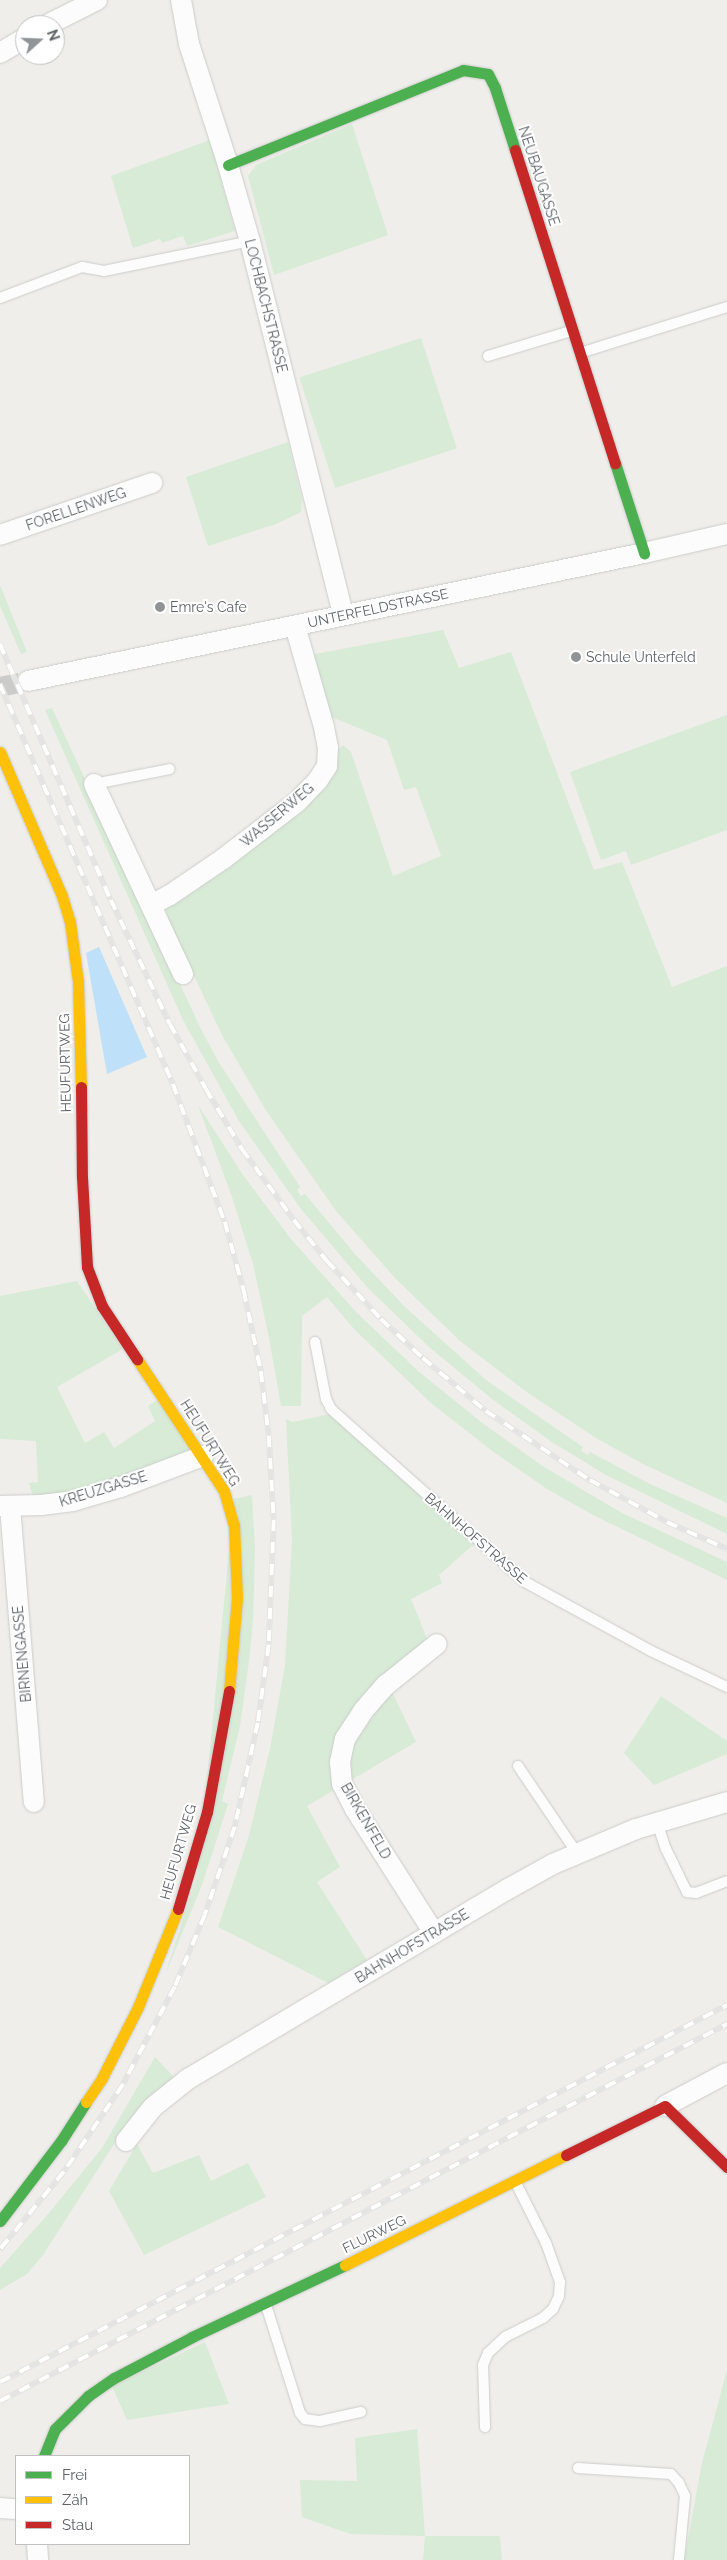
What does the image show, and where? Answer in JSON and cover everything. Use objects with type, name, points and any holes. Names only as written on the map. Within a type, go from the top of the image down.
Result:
[{"type":"street","points":[[54,14],[97,0]]},
{"type":"street","name":"LOCHBACHSTRASSE","points":[[181,0],[189,44],[228,164],[250,241],[343,615]]},
{"type":"street","points":[[0,53],[15,44]]},
{"type":"street","name":"NEUBAUGASSE","points":[[228,164],[464,70],[474,70],[488,74],[495,88],[644,553]]},
{"type":"street","name":"FORELLENWEG","points":[[0,535],[152,483]]},
{"type":"street","name":"UNTERFELDSTRASSE","points":[[28,681],[644,553],[727,534]]},
{"type":"street","name":"WASSERWEG","points":[[151,904],[170,896],[223,859],[297,802],[318,780],[327,766],[328,748],[324,727],[295,626]]},
{"type":"street","name":"HEUFURTWEG","points":[[0,752],[62,896],[70,922],[78,982],[81,1047],[85,1255],[93,1288],[102,1306],[224,1490],[230,1506],[236,1544],[237,1598],[234,1653],[225,1715],[198,1845],[163,1950],[114,2056],[60,2141],[0,2220]]},
{"type":"street","points":[[94,784],[184,974]]},
{"type":"street","name":"KREUZGASSE","points":[[5,1506],[59,1504],[80,1499],[203,1456]]},
{"type":"street","name":"BIRNENGASSE","points":[[5,1506],[34,1802]]},
{"type":"street","name":"BIRKENFELD","points":[[434,1934],[342,1784],[340,1762],[346,1739],[364,1711],[386,1685],[437,1644]]},
{"type":"street","name":"BAHNHOFSTRASSE","points":[[126,2141],[154,2107],[188,2080],[516,1884],[577,1853],[657,1822],[727,1802]]},
{"type":"street","points":[[727,2074],[665,2106],[727,2167]]},
{"type":"street","name":"FLURWEG","points":[[44,2455],[55,2429],[88,2396],[114,2378],[192,2337],[266,2304],[665,2106]]},
{"type":"street","points":[[0,2508],[15,2509]]},
{"type":"street","points":[[37,2545],[38,2560]]},
{"type":"lane","points":[[0,298],[82,267],[104,271],[250,241]]},
{"type":"lane","points":[[580,353],[727,306]]},
{"type":"lane","points":[[488,356],[573,330]]},
{"type":"lane","points":[[94,784],[170,769]]},
{"type":"lane","name":"BAHNHOFSTRASSE","points":[[315,1342],[326,1400],[331,1409],[525,1582],[651,1651],[727,1688]]},
{"type":"lane","points":[[518,1766],[577,1853]]},
{"type":"lane","points":[[657,1822],[666,1849],[687,1892],[696,1894],[727,1881]]},
{"type":"lane","points":[[485,2427],[483,2365],[488,2353],[505,2337],[544,2318],[553,2309],[559,2296],[560,2282],[546,2243],[514,2180]]},
{"type":"lane","points":[[266,2304],[300,2412],[305,2419],[320,2421],[361,2412]]},
{"type":"lane","points":[[578,2468],[671,2474],[679,2483],[685,2496],[678,2560]]},
{"type":"green space","points":[[352,124],[388,235],[274,275],[248,176],[256,165]]},
{"type":"green space","points":[[210,140],[235,231],[187,246],[183,236],[162,243],[160,239],[133,248],[111,176]]},
{"type":"green space","points":[[421,338],[457,448],[335,488],[299,378]]},
{"type":"green space","points":[[288,442],[302,500],[301,512],[276,524],[208,546],[186,477]]},
{"type":"green space","points":[[0,585],[27,652],[21,654],[0,606]]},
{"type":"green space","points":[[443,630],[459,668],[511,652],[594,870],[622,862],[672,987],[727,966],[727,1503],[643,1464],[596,1438],[528,1393],[460,1341],[395,1278],[336,1211],[265,1109],[222,1035],[169,923],[166,910],[168,905],[229,862],[343,745],[351,752],[393,876],[441,856],[416,787],[404,790],[387,740],[332,717],[310,655]]},
{"type":"green space","points":[[52,708],[200,1027],[218,1061],[300,1187],[297,1190],[301,1196],[305,1194],[354,1253],[404,1306],[486,1380],[583,1447],[581,1451],[588,1455],[590,1452],[650,1484],[727,1518],[727,1534],[606,1475],[552,1442],[492,1399],[429,1347],[368,1288],[301,1209],[239,1121],[183,1020],[45,710]]},
{"type":"green space","points":[[727,715],[727,830],[631,865],[626,851],[601,860],[570,772]]},
{"type":"green space","points":[[198,1105],[243,1175],[291,1239],[356,1312],[418,1371],[481,1422],[544,1467],[622,1513],[727,1562],[727,1580],[593,1515],[547,1489],[495,1453],[432,1404],[354,1329],[327,1297],[302,1316],[301,1406],[281,1406],[253,1264],[232,1197]]},
{"type":"green space","points":[[77,1281],[123,1349],[57,1387],[85,1443],[104,1432],[114,1448],[155,1421],[148,1406],[159,1399],[192,1451],[88,1491],[40,1497],[32,1494],[29,1483],[38,1482],[36,1441],[0,1439],[0,1296]]},
{"type":"green space","points":[[330,1414],[474,1544],[439,1575],[442,1583],[411,1599],[427,1639],[384,1675],[416,1742],[307,1806],[340,1867],[317,1882],[367,1960],[328,1983],[218,1927],[248,1839],[270,1749],[285,1665],[292,1540],[286,1419],[293,1422]]},
{"type":"green space","points":[[252,1495],[255,1549],[253,1620],[240,1726],[222,1801],[228,1804],[202,1885],[165,1975],[198,1873],[234,1499]]},
{"type":"green space","points":[[661,1696],[727,1741],[727,1754],[654,1785],[624,1753]]},
{"type":"green space","points":[[155,2057],[174,2077],[147,2100],[125,2127],[43,2255],[27,2274],[0,2290],[0,2268],[49,2213],[102,2148]]},
{"type":"green space","points":[[137,2144],[153,2173],[199,2155],[211,2181],[248,2163],[266,2197],[144,2255],[109,2191]]},
{"type":"green space","points":[[205,2342],[229,2404],[127,2420],[112,2386]]},
{"type":"green space","points":[[727,2370],[727,2560],[684,2560],[702,2463]]},
{"type":"green space","points":[[417,2429],[425,2536],[350,2534],[302,2517],[300,2480],[357,2481],[355,2438]]},
{"type":"green space","points":[[425,2536],[500,2536],[502,2560],[423,2560]]},
{"type":"water","points":[[99,947],[147,1057],[107,1074],[86,953]]},
{"type":"tunnel","points":[[0,687],[28,681]]},
{"type":"railway","points":[[0,644],[111,900],[170,1024],[242,1149],[294,1220],[327,1261],[381,1319],[423,1358],[486,1411],[590,1480],[667,1522],[727,1549]]},
{"type":"railway","points":[[0,684],[173,1084],[225,1222],[244,1291],[261,1371],[269,1436],[274,1520],[269,1645],[258,1723],[235,1827],[205,1915],[175,1987],[123,2085],[64,2172],[0,2250]]},
{"type":"railway","points":[[0,2382],[727,2005]]},
{"type":"railway","points":[[0,2401],[727,2024]]},
{"type":"traffic: fast","points":[[228,165],[463,70],[488,74],[495,88],[515,150]]},
{"type":"traffic: fast","points":[[615,463],[644,553]]},
{"type":"traffic: fast","points":[[0,2221],[61,2141],[86,2102]]},
{"type":"traffic: fast","points":[[44,2455],[55,2429],[88,2396],[114,2378],[192,2337],[345,2265]]},
{"type":"traffic: slow","points":[[0,752],[62,896],[70,922],[78,982],[81,1087]]},
{"type":"traffic: slow","points":[[137,1359],[224,1491],[234,1525],[237,1598],[229,1691]]},
{"type":"traffic: slow","points":[[86,2102],[102,2078],[138,2007],[178,1909]]},
{"type":"traffic: slow","points":[[345,2265],[566,2155]]},
{"type":"traffic: jam","points":[[515,150],[615,463]]},
{"type":"traffic: jam","points":[[81,1087],[82,1177],[87,1267],[102,1306],[137,1359]]},
{"type":"traffic: jam","points":[[178,1909],[207,1812],[229,1691]]},
{"type":"traffic: jam","points":[[566,2155],[665,2106],[727,2167]]},
{"type":"place","name":"Emre's Cafe","points":[[160,607]]},
{"type":"place","name":"Schule Unterfeld","points":[[576,657]]}]
